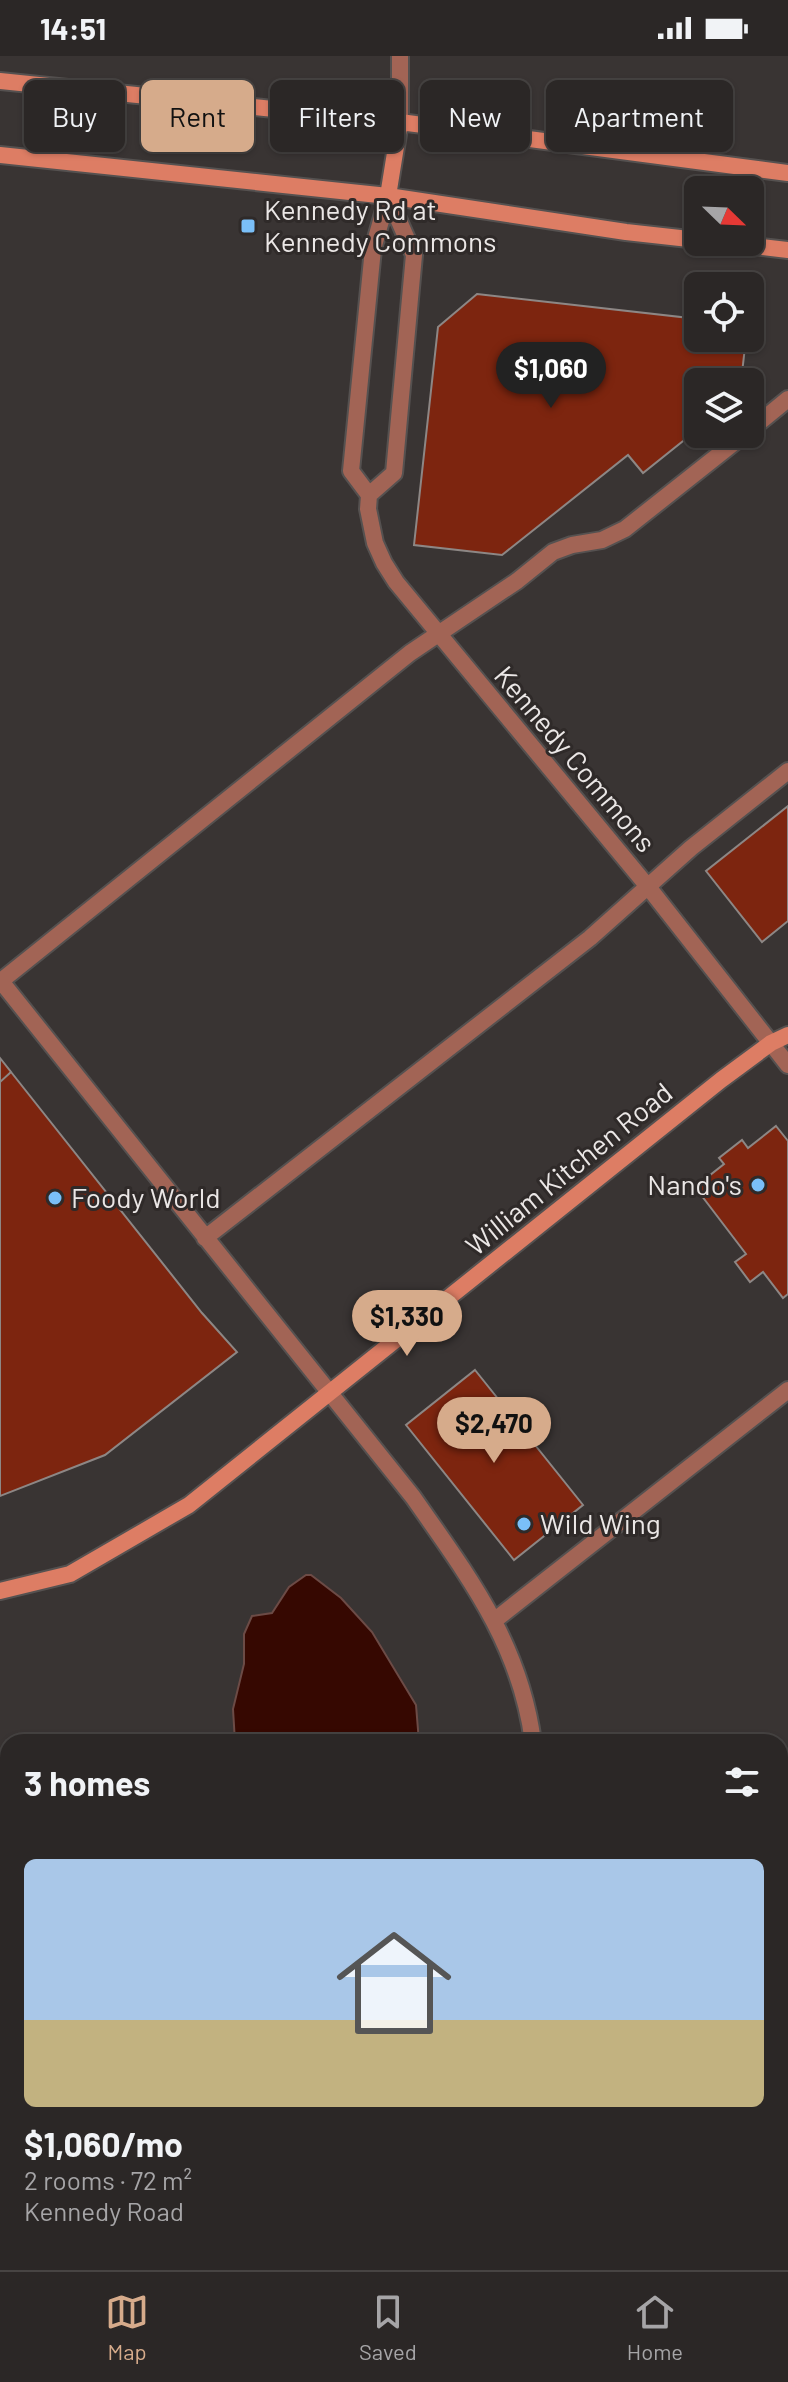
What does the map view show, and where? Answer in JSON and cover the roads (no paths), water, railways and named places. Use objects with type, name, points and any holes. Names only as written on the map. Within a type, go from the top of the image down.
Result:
[{"type":"main road","points":[[0,81],[270,109]]},
{"type":"main road","points":[[404,123],[788,173]]},
{"type":"main road","points":[[388,196],[395,152]]},
{"type":"main road","points":[[0,155],[388,196],[684,238]]},
{"type":"main road","points":[[764,247],[788,250]]},
{"type":"main road","name":"William Kitchen Road","points":[[771,1043],[788,1021]]},
{"type":"main road","name":"William Kitchen Road","points":[[0,1591],[70,1574],[189,1505],[771,1043],[788,1035]]},
{"type":"street","points":[[400,56],[400,80]]},
{"type":"street","points":[[369,495],[394,473],[414,255],[388,196]]},
{"type":"street","name":"Kennedy Commons","points":[[388,196],[373,249],[351,471],[369,495],[372,533],[384,563],[438,635],[649,888],[788,1065]]},
{"type":"street","points":[[764,419],[788,399]]},
{"type":"street","points":[[531,1734],[522,1686],[495,1620],[413,1497],[0,981],[363,691],[438,635],[517,581],[553,552],[602,540],[625,529],[727,448]]},
{"type":"street","points":[[205,1238],[590,938],[691,848],[788,771]]},
{"type":"street","points":[[495,1620],[788,1390]]},
{"type":"place","name":"Kennedy Rd at Kennedy Commons","points":[[248,226]]},
{"type":"place","name":"Nando's","points":[[758,1185]]},
{"type":"place","name":"Foody World","points":[[55,1198]]},
{"type":"place","name":"Wild Wing","points":[[524,1524]]}]
